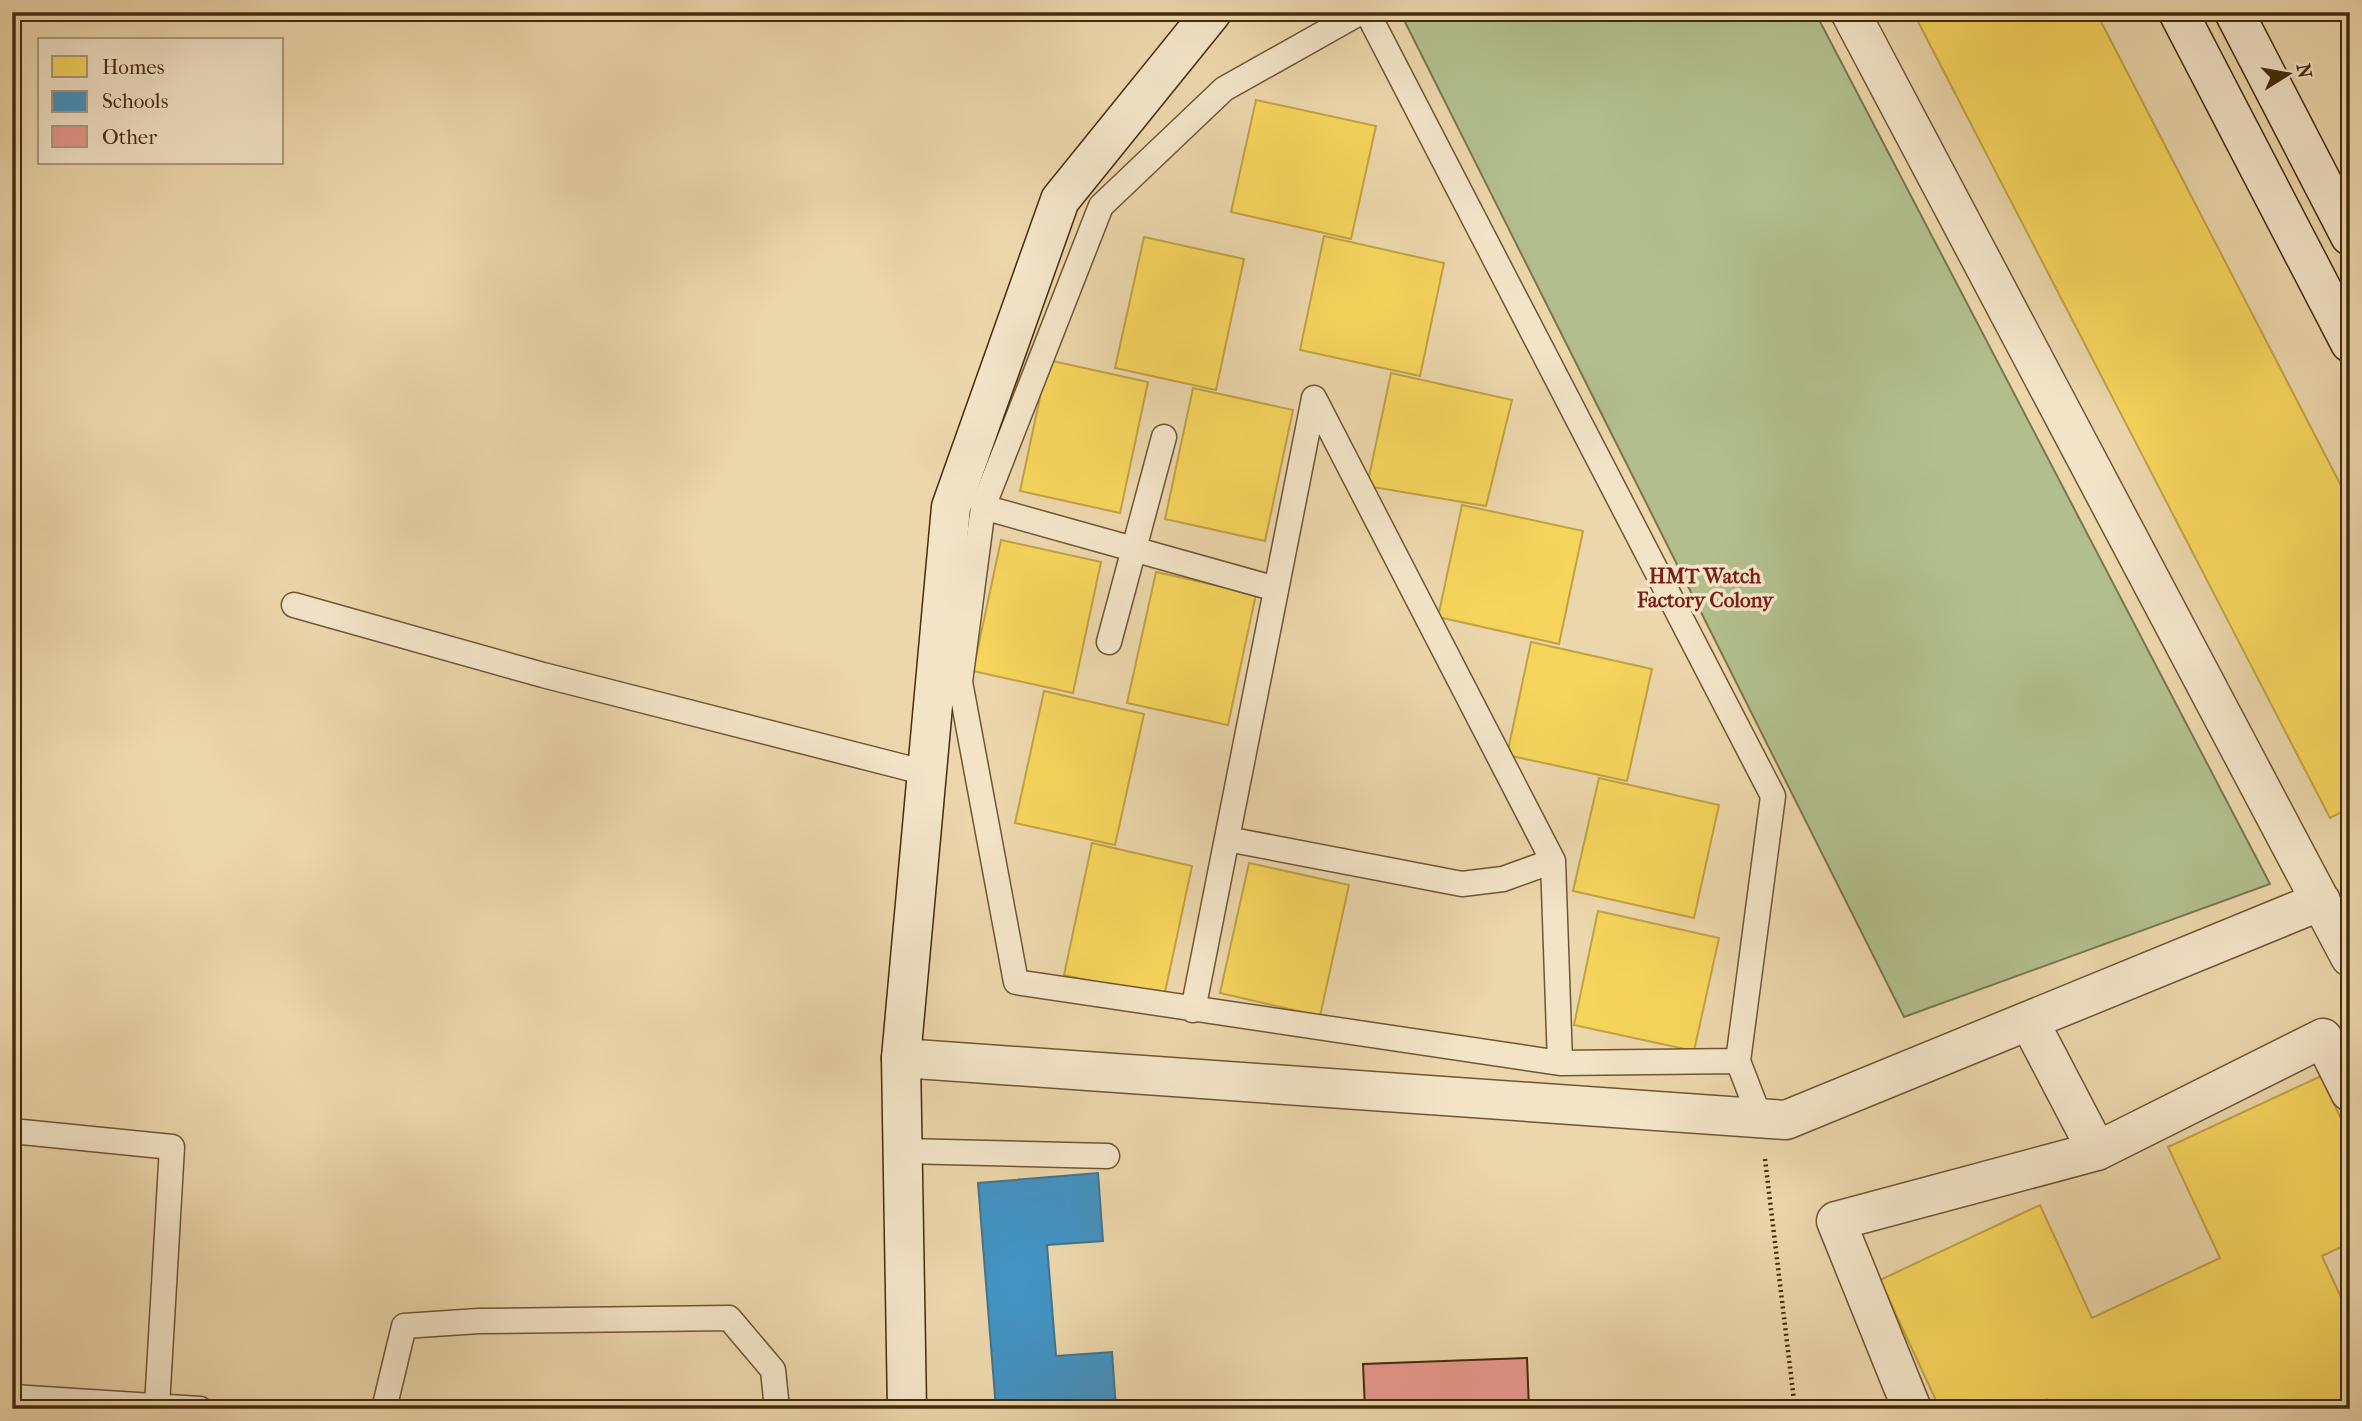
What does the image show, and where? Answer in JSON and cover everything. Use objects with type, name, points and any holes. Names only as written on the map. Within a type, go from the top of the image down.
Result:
[{"type":"street","points":[[907,1409],[901,1058],[951,507],[1060,200],[1212,12]]},
{"type":"street","points":[[1850,12],[2350,957]]},
{"type":"street","points":[[2178,12],[2350,343]]},
{"type":"street","points":[[2234,12],[2350,236]]},
{"type":"street","points":[[2272,195],[2317,173]]},
{"type":"street","points":[[901,1058],[1786,1120],[2321,901]]},
{"type":"street","points":[[2029,1021],[2097,1151]]},
{"type":"street","points":[[1912,1409],[1836,1221],[2097,1151],[2323,1038],[2350,1092]]},
{"type":"lane","points":[[1361,12],[1224,89],[1101,206],[984,507],[960,682],[1016,982],[1560,1063],[1738,1061]]},
{"type":"lane","points":[[1367,12],[1773,796],[1738,1061],[1760,1118]]},
{"type":"lane","points":[[1192,1010],[1314,398],[1553,862],[1560,1063]]},
{"type":"lane","points":[[1109,642],[1164,438]]},
{"type":"lane","points":[[984,507],[1276,589]]},
{"type":"lane","points":[[293,605],[543,675],[927,774]]},
{"type":"lane","points":[[1227,839],[1462,884],[1503,879],[1553,862]]},
{"type":"lane","points":[[12,1131],[172,1147],[157,1406]]},
{"type":"lane","points":[[903,1151],[1107,1156]]},
{"type":"lane","points":[[384,1409],[404,1326],[479,1321],[729,1318],[773,1370],[777,1409]]},
{"type":"lane","points":[[12,1397],[200,1409]]},
{"type":"path","points":[[1760,1118],[1795,1409]]},
{"type":"green space","points":[[1400,12],[1815,12],[2270,884],[1904,1017]]},
{"type":"building: Homes","points":[[1913,12],[2096,12],[2350,503],[2350,808],[2330,818]]},
{"type":"building: Homes","points":[[1256,100],[1376,126],[1351,239],[1231,212]]},
{"type":"building: Homes","points":[[1324,236],[1444,263],[1420,376],[1300,350]]},
{"type":"building: Homes","points":[[1144,237],[1244,259],[1216,390],[1115,368]]},
{"type":"building: Homes","points":[[1048,360],[1148,382],[1120,513],[1020,491]]},
{"type":"building: Homes","points":[[1391,373],[1512,400],[1486,506],[1367,486]]},
{"type":"building: Homes","points":[[1193,388],[1293,410],[1265,541],[1165,519]]},
{"type":"building: Homes","points":[[1462,505],[1583,531],[1559,644],[1438,617]]},
{"type":"building: Homes","points":[[1001,540],[1101,562],[1073,693],[973,671]]},
{"type":"building: Homes","points":[[1156,572],[1256,594],[1228,725],[1127,703]]},
{"type":"building: Homes","points":[[1531,642],[1652,669],[1627,781],[1507,755]]},
{"type":"building: Homes","points":[[1044,691],[1144,714],[1115,845],[1015,823]]},
{"type":"building: Homes","points":[[1599,778],[1719,805],[1694,918],[1573,891]]},
{"type":"building: Homes","points":[[1092,843],[1192,866],[1164,997],[1064,975]]},
{"type":"building: Homes","points":[[1249,863],[1349,885],[1320,1016],[1220,993]]},
{"type":"building: Homes","points":[[1598,911],[1719,938],[1694,1051],[1574,1025]]},
{"type":"building: Homes","points":[[2321,1076],[2350,1138],[2350,1243],[2322,1256],[2350,1317],[2350,1396],[2322,1409],[2051,1409],[2047,1399],[2026,1409],[1940,1409],[1880,1280],[2040,1205],[2092,1318],[2220,1258],[2168,1147]]},
{"type":"building: Schools","points":[[1098,1173],[1103,1241],[1047,1245],[1056,1356],[1112,1352],[1116,1409],[996,1409],[978,1183]]},
{"type":"building: Other","points":[[1527,1358],[1529,1409],[1365,1409],[1363,1364]]},
{"type":"district","name":"HMT Watch Factory Colony","points":[[1705,588]]}]
